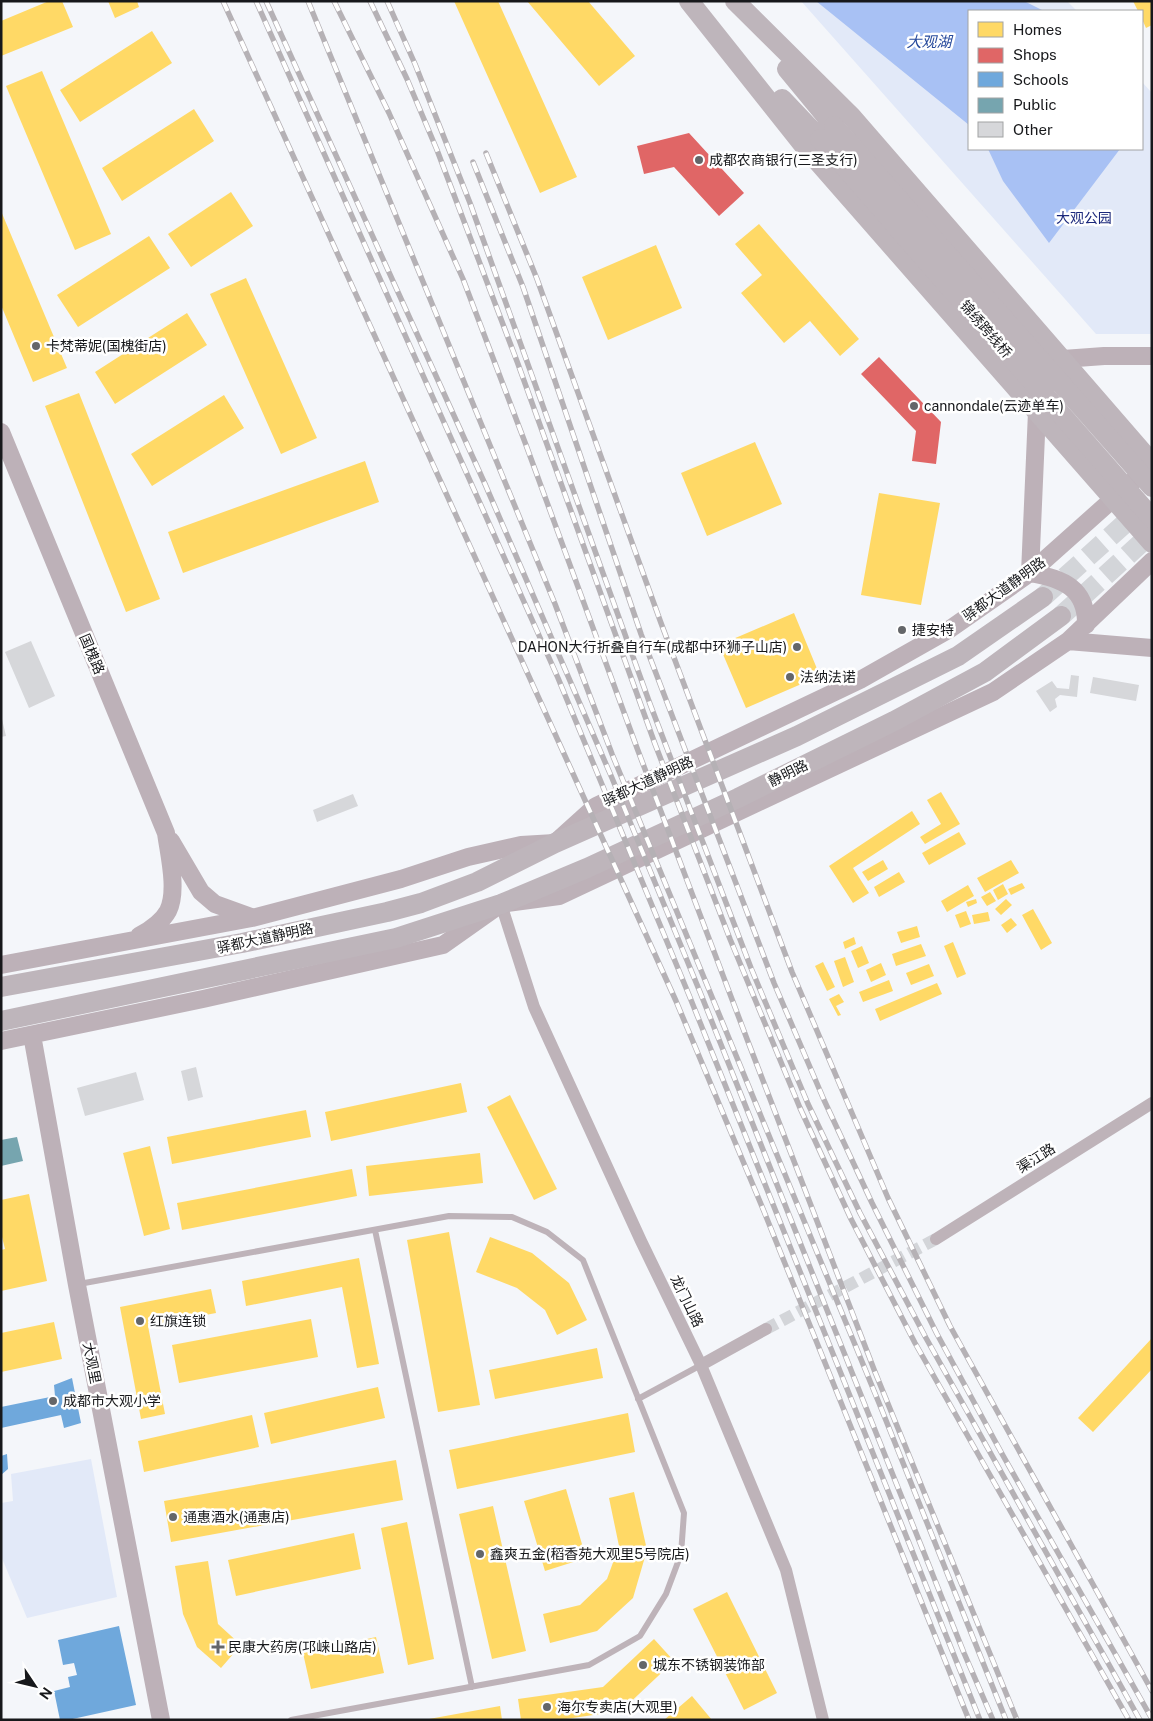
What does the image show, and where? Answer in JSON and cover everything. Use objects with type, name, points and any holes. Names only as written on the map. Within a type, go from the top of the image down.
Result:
[{"type":"main road","points":[[689,1],[827,132]]},
{"type":"main road","points":[[689,1],[805,147],[1152,543]]},
{"type":"main road","points":[[731,1],[827,132]]},
{"type":"main road","points":[[736,1],[851,116],[1152,464]]},
{"type":"main road","name":"锦绣跨线桥","points":[[827,132],[1152,487]]},
{"type":"main road","name":"锦绣跨线桥","points":[[827,132],[1152,518]]},
{"type":"main road","points":[[556,843],[797,736],[958,656],[1042,597]]},
{"type":"main road","name":"静明路","points":[[501,904],[596,864],[738,798],[894,721],[985,672],[1060,616]]},
{"type":"main road","name":"驿都大道静明路","points":[[1,987],[242,943],[413,905],[476,882],[556,843]]},
{"type":"main road","name":"驿都大道静明路","points":[[1,1021],[396,938],[501,904]]},
{"type":"street","points":[[1063,359],[1104,356],[1152,356]]},
{"type":"street","points":[[1037,412],[1030,573],[1051,576],[1076,592],[1084,604],[1086,625]]},
{"type":"street","name":"国槐路","points":[[1,432],[166,834],[172,879],[172,896],[168,911],[153,928],[130,942]]},
{"type":"street","name":"驿都大道静明路","points":[[556,843],[596,806],[860,680],[950,629],[1030,573],[1152,464]]},
{"type":"street","name":"驿都大道静明路","points":[[501,904],[559,896],[993,692],[1068,641],[1152,561]]},
{"type":"street","points":[[1068,641],[1152,648]]},
{"type":"street","points":[[166,834],[201,892],[215,904],[252,918]]},
{"type":"street","points":[[1,965],[252,918],[402,879],[468,857],[520,844],[556,843]]},
{"type":"street","points":[[1,1041],[203,999],[443,945],[501,904]]},
{"type":"street","name":"龙门山路","points":[[501,904],[534,1007],[640,1241],[701,1365],[786,1570],[823,1720]]},
{"type":"street","name":"大观里","points":[[32,1035],[77,1285],[161,1720]]},
{"type":"street","name":"渠江路","points":[[936,1239],[1152,1103]]},
{"type":"street","points":[[701,1365],[766,1329]]},
{"type":"lane","points":[[77,1285],[449,1216],[512,1217],[547,1232],[583,1260],[684,1513],[681,1554],[666,1594],[640,1636],[588,1665],[291,1720]]},
{"type":"lane","points":[[375,1230],[472,1687]]},
{"type":"lane","points":[[638,1399],[701,1365]]},
{"type":"green space","name":"大观公园","points":[[801,1],[1067,1],[1076,10],[968,10],[968,150],[1143,150],[1143,83],[1152,93],[1152,334],[1096,334]]},
{"type":"green space","points":[[91,1459],[117,1597],[27,1618],[1,1556],[1,1503],[13,1501],[11,1474]]},
{"type":"water","name":"大观湖","points":[[816,1],[1024,1],[1042,10],[968,10],[968,124]]},
{"type":"water","points":[[988,150],[1119,150],[1049,243],[1003,181]]},
{"type":"building: Homes","points":[[49,1],[62,1],[73,27],[1,56],[1,21]]},
{"type":"building: Homes","points":[[108,1],[137,1],[139,7],[115,18]]},
{"type":"building: Homes","points":[[454,1],[498,1],[577,177],[540,193]]},
{"type":"building: Homes","points":[[527,1],[588,1],[635,56],[599,86]]},
{"type":"building: Homes","points":[[1133,1],[1152,1],[1152,25],[1146,28],[1143,21],[1143,10],[1138,10]]},
{"type":"building: Homes","points":[[152,31],[172,63],[80,122],[60,90]]},
{"type":"building: Homes","points":[[42,71],[111,234],[75,250],[6,86]]},
{"type":"building: Homes","points":[[194,109],[214,141],[122,201],[102,168]]},
{"type":"building: Homes","points":[[231,192],[253,226],[191,267],[168,234]]},
{"type":"building: Homes","points":[[1,211],[67,368],[33,382],[1,305]]},
{"type":"building: Homes","points":[[759,224],[859,339],[840,356],[810,321],[784,343],[741,293],[762,275],[735,244]]},
{"type":"building: Homes","points":[[149,236],[170,268],[78,327],[57,295]]},
{"type":"building: Homes","points":[[656,245],[682,308],[608,340],[582,277]]},
{"type":"building: Homes","points":[[246,278],[317,438],[281,454],[210,294]]},
{"type":"building: Homes","points":[[187,313],[207,345],[115,404],[95,372]]},
{"type":"building: Homes","points":[[79,393],[160,599],[126,612],[45,406]]},
{"type":"building: Homes","points":[[224,395],[244,428],[152,486],[131,454]]},
{"type":"building: Homes","points":[[755,442],[782,504],[707,536],[681,473]]},
{"type":"building: Homes","points":[[365,461],[379,502],[183,573],[168,532]]},
{"type":"building: Homes","points":[[879,493],[940,503],[921,605],[861,595]]},
{"type":"building: Homes","points":[[794,613],[820,676],[746,708],[719,645]]},
{"type":"building: Homes","points":[[941,792],[960,824],[925,844],[920,837],[941,824],[927,800]]},
{"type":"building: Homes","points":[[912,811],[920,824],[853,868],[869,893],[853,903],[829,866]]},
{"type":"building: Homes","points":[[959,832],[966,844],[929,865],[922,853]]},
{"type":"building: Homes","points":[[883,860],[888,869],[868,881],[862,872]]},
{"type":"building: Homes","points":[[1011,860],[1019,873],[985,892],[977,878]]},
{"type":"building: Homes","points":[[899,872],[905,882],[879,897],[874,887]]},
{"type":"building: Homes","points":[[1022,883],[1025,888],[1011,895],[1008,889]]},
{"type":"building: Homes","points":[[1003,884],[1008,894],[998,900],[993,890]]},
{"type":"building: Homes","points":[[968,885],[974,896],[947,912],[941,901]]},
{"type":"building: Homes","points":[[990,892],[996,901],[987,906],[981,897]]},
{"type":"building: Homes","points":[[976,899],[977,903],[968,907],[966,902]]},
{"type":"building: Homes","points":[[1006,899],[1012,905],[1001,915],[995,909]]},
{"type":"building: Homes","points":[[1033,909],[1052,943],[1041,950],[1022,915]]},
{"type":"building: Homes","points":[[966,911],[971,924],[960,928],[955,915]]},
{"type":"building: Homes","points":[[988,912],[990,921],[974,924],[972,915]]},
{"type":"building: Homes","points":[[1011,918],[1017,925],[1007,933],[1001,925]]},
{"type":"building: Homes","points":[[917,926],[920,937],[901,943],[897,932]]},
{"type":"building: Homes","points":[[854,937],[856,944],[845,949],[843,942]]},
{"type":"building: Homes","points":[[953,942],[966,974],[957,978],[944,946]]},
{"type":"building: Homes","points":[[921,944],[926,956],[896,966],[892,954]]},
{"type":"building: Homes","points":[[862,946],[869,963],[858,968],[851,951]]},
{"type":"building: Homes","points":[[845,957],[854,982],[843,987],[834,961]]},
{"type":"building: Homes","points":[[823,962],[835,987],[827,991],[815,966]]},
{"type":"building: Homes","points":[[881,963],[886,975],[871,982],[866,970]]},
{"type":"building: Homes","points":[[929,964],[934,976],[911,985],[906,973]]},
{"type":"building: Homes","points":[[889,980],[893,991],[863,1002],[859,992]]},
{"type":"building: Homes","points":[[937,983],[942,994],[880,1021],[875,1009]]},
{"type":"building: Homes","points":[[839,994],[844,1002],[836,1006],[841,1015],[838,1016],[829,999]]},
{"type":"building: Homes","points":[[461,1083],[467,1112],[331,1141],[325,1112]]},
{"type":"building: Homes","points":[[510,1095],[557,1189],[534,1200],[487,1107]]},
{"type":"building: Homes","points":[[306,1110],[311,1137],[172,1164],[167,1137]]},
{"type":"building: Homes","points":[[150,1146],[170,1229],[144,1236],[123,1153]]},
{"type":"building: Homes","points":[[480,1153],[483,1183],[369,1196],[366,1166]]},
{"type":"building: Homes","points":[[352,1169],[357,1196],[182,1230],[177,1203]]},
{"type":"building: Homes","points":[[29,1194],[47,1281],[1,1291],[1,1250],[5,1249],[1,1233],[1,1200]]},
{"type":"building: Homes","points":[[449,1232],[480,1405],[438,1412],[407,1240]]},
{"type":"building: Homes","points":[[490,1237],[532,1253],[569,1283],[587,1320],[557,1335],[545,1310],[517,1288],[476,1272]]},
{"type":"building: Homes","points":[[359,1258],[379,1364],[357,1368],[342,1287],[246,1306],[242,1281]]},
{"type":"building: Homes","points":[[211,1289],[216,1313],[148,1326],[165,1414],[141,1419],[120,1307]]},
{"type":"building: Homes","points":[[311,1319],[318,1357],[179,1383],[172,1345]]},
{"type":"building: Homes","points":[[54,1322],[62,1359],[1,1372],[1,1333]]},
{"type":"building: Homes","points":[[1152,1338],[1152,1369],[1093,1432],[1078,1418]]},
{"type":"building: Homes","points":[[597,1348],[603,1378],[495,1399],[489,1370]]},
{"type":"building: Homes","points":[[378,1387],[385,1418],[271,1444],[264,1413]]},
{"type":"building: Homes","points":[[628,1413],[635,1452],[457,1489],[449,1450]]},
{"type":"building: Homes","points":[[252,1415],[259,1447],[144,1472],[138,1441]]},
{"type":"building: Homes","points":[[396,1460],[403,1500],[171,1542],[164,1501]]},
{"type":"building: Homes","points":[[566,1489],[586,1558],[545,1571],[524,1501]]},
{"type":"building: Homes","points":[[634,1492],[647,1550],[633,1598],[597,1631],[550,1643],[543,1614],[580,1605],[607,1579],[619,1546],[609,1498]]},
{"type":"building: Homes","points":[[493,1506],[526,1651],[492,1659],[459,1514]]},
{"type":"building: Homes","points":[[407,1522],[434,1659],[408,1665],[381,1528]]},
{"type":"building: Homes","points":[[354,1533],[361,1569],[236,1596],[228,1560]]},
{"type":"building: Homes","points":[[208,1561],[218,1624],[241,1645],[221,1668],[197,1647],[183,1614],[175,1566]]},
{"type":"building: Homes","points":[[727,1592],[777,1693],[744,1710],[693,1609]]},
{"type":"building: Homes","points":[[376,1637],[384,1673],[311,1689],[303,1653]]},
{"type":"building: Homes","points":[[654,1639],[674,1661],[621,1711],[559,1720],[521,1720],[518,1699],[603,1687]]},
{"type":"building: Homes","points":[[692,1696],[712,1720],[664,1720]]},
{"type":"building: Homes","points":[[500,1706],[502,1720],[429,1719]]},
{"type":"building: Shops","points":[[689,133],[744,193],[719,216],[674,167],[644,174],[637,146]]},
{"type":"building: Shops","points":[[879,357],[941,422],[936,464],[912,461],[916,431],[861,374]]},
{"type":"building: Schools","name":"成都市大观小学","points":[[72,1378],[81,1423],[64,1428],[61,1415],[1,1428],[1,1407],[55,1396],[54,1385]]},
{"type":"building: Schools","points":[[7,1454],[8,1469],[1,1475],[1,1456]]},
{"type":"building: Schools","points":[[119,1626],[136,1705],[68,1720],[60,1720],[54,1691],[70,1687],[68,1677],[77,1675],[74,1663],[63,1665],[58,1640]]},
{"type":"building: Public","points":[[17,1137],[23,1161],[1,1166],[1,1140]]},
{"type":"building: Other","points":[[31,641],[55,696],[29,708],[5,652]]},
{"type":"building: Other","points":[[1071,675],[1079,676],[1077,697],[1060,695],[1055,699],[1057,707],[1050,712],[1036,691],[1052,681],[1057,688],[1069,689]]},
{"type":"building: Other","points":[[1093,677],[1139,685],[1136,701],[1090,693]]},
{"type":"building: Other","points":[[1,715],[6,736],[1,737]]},
{"type":"building: Other","points":[[353,794],[358,806],[317,822],[313,810]]},
{"type":"building: Other","points":[[196,1067],[203,1097],[188,1101],[181,1071]]},
{"type":"building: Other","points":[[136,1072],[144,1100],[85,1116],[77,1088]]},
{"type":"tunnel","points":[[1043,597],[1152,499]]},
{"type":"tunnel","points":[[1061,616],[1152,533]]},
{"type":"tunnel","points":[[766,1329],[936,1239]]},
{"type":"railway","points":[[223,1],[676,1001],[763,1209],[969,1720]]},
{"type":"railway","points":[[256,1],[558,678],[689,995],[980,1720]]},
{"type":"railway","points":[[266,1],[485,484],[612,778],[700,992],[964,1653],[993,1720]]},
{"type":"railway","points":[[308,1],[555,604],[612,754],[879,1403],[1006,1720]]},
{"type":"railway","points":[[334,1],[389,113],[463,279],[637,748],[875,1372],[1017,1720]]},
{"type":"railway","points":[[370,1],[407,79],[437,150],[518,364],[655,744],[730,939],[800,1108],[851,1219],[915,1343],[1129,1720]]},
{"type":"railway","points":[[387,1],[415,64],[470,203],[650,704],[751,968],[808,1104],[860,1213],[926,1338],[1140,1720]]},
{"type":"railway","points":[[486,153],[537,279],[661,623],[792,972],[888,1198],[950,1326],[1152,1691]]},
{"type":"railway","points":[[473,162],[523,287],[641,634],[774,983],[824,1100],[872,1203],[937,1334],[1001,1452],[1152,1719]]},
{"type":"place","name":"成都农商银行(三圣支行)","points":[[699,160]]},
{"type":"place","name":"卡梵蒂妮(国槐街店)","points":[[36,346]]},
{"type":"place","name":"cannondale(云迹单车)","points":[[914,406]]},
{"type":"place","name":"捷安特","points":[[902,630]]},
{"type":"place","name":"DAHON大行折叠自行车(成都中环狮子山店)","points":[[797,647]]},
{"type":"place","name":"法纳法诺","points":[[790,677]]},
{"type":"place","name":"红旗连锁","points":[[140,1321]]},
{"type":"place","name":"成都市大观小学","points":[[53,1401]]},
{"type":"place","name":"通惠酒水(通惠店)","points":[[173,1517]]},
{"type":"place","name":"鑫爽五金(稻香苑大观里5号院店)","points":[[480,1554]]},
{"type":"place","name":"民康大药房(邛崃山路店)","points":[[218,1647]]},
{"type":"place","name":"城东不锈钢装饰部","points":[[643,1665]]},
{"type":"place","name":"海尔专卖店(大观里)","points":[[547,1707]]}]
